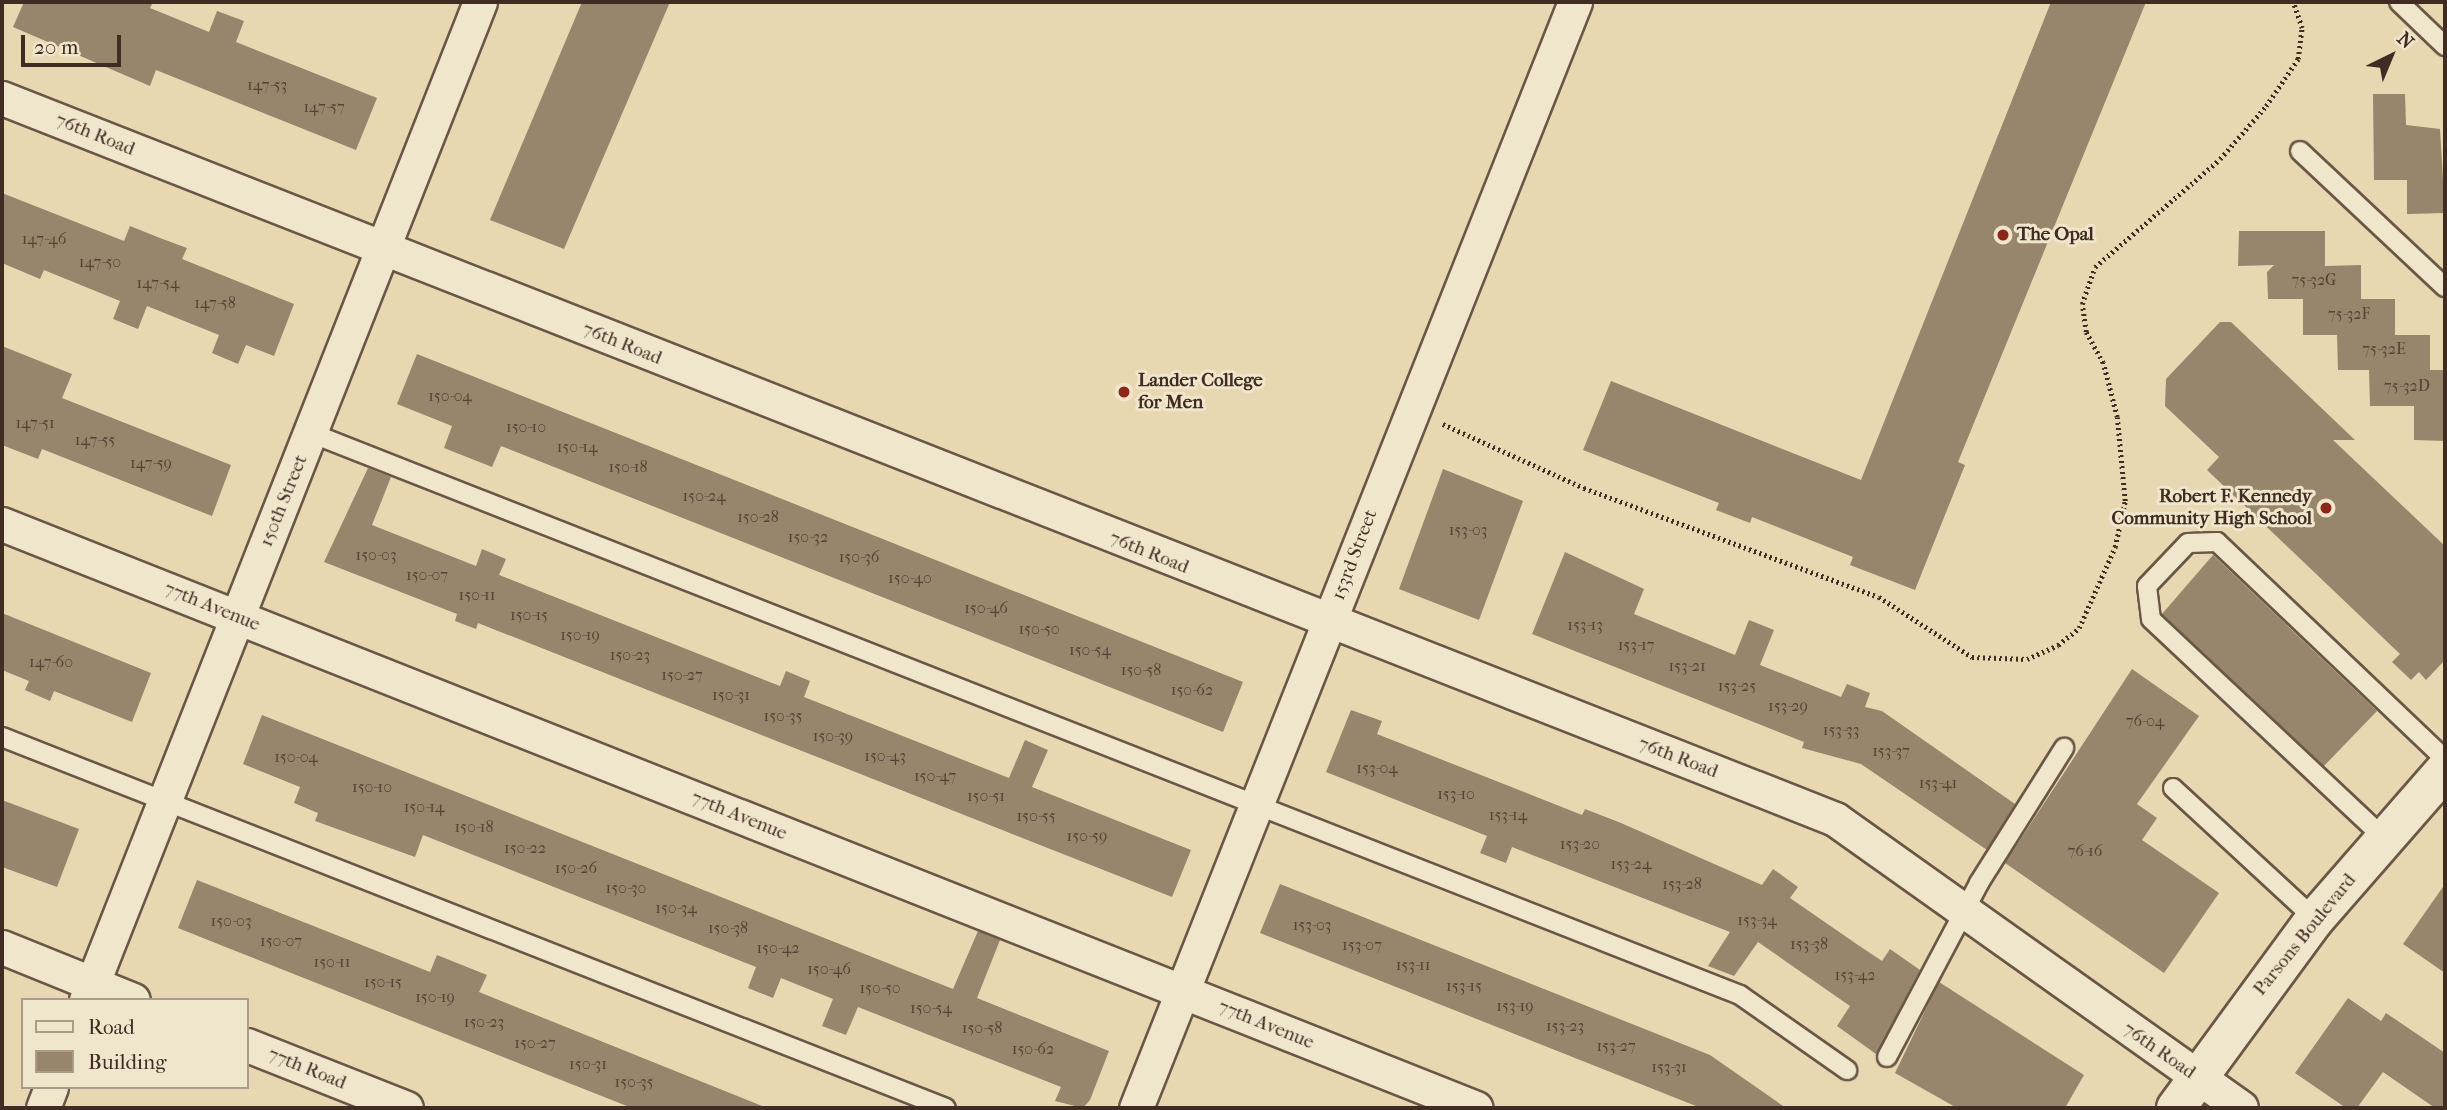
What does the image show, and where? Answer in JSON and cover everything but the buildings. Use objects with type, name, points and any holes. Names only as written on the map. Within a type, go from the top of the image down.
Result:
[{"type":"main road","name":"Parsons Boulevard","points":[[2186,1093],[2315,919],[2444,772]]},
{"type":"street","name":"150th Street","points":[[89,992],[385,249],[480,2]]},
{"type":"street","name":"153rd Street","points":[[1136,1108],[1575,2]]},
{"type":"street","name":"76th Road","points":[[2,98],[1328,624],[1835,819],[1965,912],[2186,1093],[2241,1108]]},
{"type":"street","name":"77th Avenue","points":[[2,524],[1476,1108]]},
{"type":"street","points":[[2,947],[89,992],[122,998]]},
{"type":"street","name":"77th Road","points":[[248,1045],[406,1108]]},
{"type":"street","points":[[43,1108],[50,1089]]},
{"type":"lane","points":[[2399,2],[2445,46]]},
{"type":"lane","points":[[2300,150],[2445,288]]},
{"type":"lane","points":[[311,433],[1740,995],[1847,1070]]},
{"type":"lane","points":[[2385,839],[2151,619],[2147,586],[2188,543],[2217,542],[2444,772]]},
{"type":"lane","points":[[2,737],[164,803],[946,1108]]},
{"type":"lane","points":[[1886,1057],[1965,912],[2064,748]]},
{"type":"lane","points":[[2173,788],[2315,919]]},
{"type":"path","points":[[1443,424],[1584,488],[1879,597],[1972,657],[2027,659],[2058,645],[2079,628],[2115,547],[2125,501],[2117,417],[2085,323],[2082,304],[2095,267],[2220,159],[2266,106],[2298,59],[2302,27],[2293,2]]},
{"type":"place","name":"The Opal","points":[[2003,235]]},
{"type":"place","name":"Lander College for Men","points":[[1124,392]]},
{"type":"place","name":"Robert F. Kennedy Community High School","points":[[2326,508]]}]
